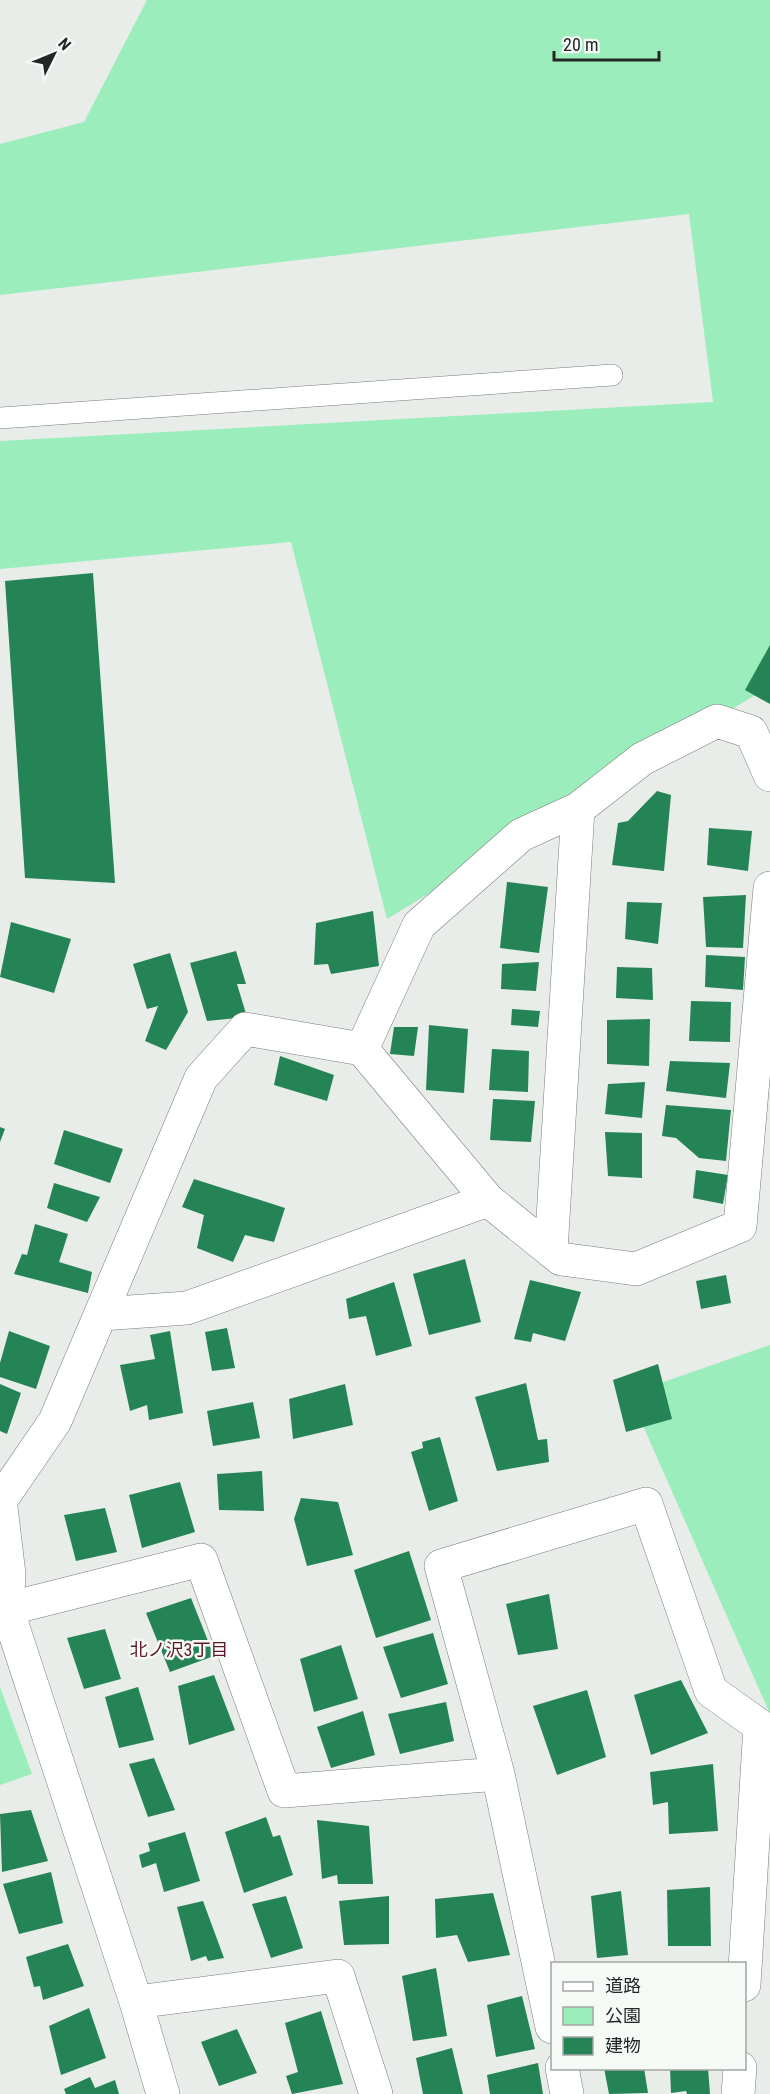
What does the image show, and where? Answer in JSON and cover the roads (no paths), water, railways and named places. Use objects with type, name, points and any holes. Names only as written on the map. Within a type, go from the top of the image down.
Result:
[{"type":"street","points":[[362,1049],[419,925],[521,835],[578,809],[642,759],[717,721],[751,732],[770,774]]},
{"type":"street","points":[[551,1251],[578,809]]},
{"type":"street","points":[[163,2094],[136,2002],[7,1609],[9,1574],[0,1500],[55,1421],[201,1078],[245,1029],[362,1049],[488,1200],[551,1251],[561,1259],[636,1269],[740,1226],[770,888]]},
{"type":"street","points":[[100,1314],[188,1308],[488,1200]]},
{"type":"street","points":[[551,2022],[498,1774],[441,1566],[646,1504],[711,1691],[760,1726],[745,1962]]},
{"type":"street","points":[[7,1609],[201,1560],[285,1791],[498,1774]]},
{"type":"street","points":[[136,2002],[338,1976],[376,2094]]},
{"type":"street","points":[[561,2070],[567,2094]]},
{"type":"street","points":[[738,2094],[740,2070]]},
{"type":"lane","points":[[0,418],[612,375]]},
{"type":"district","name":"北ノ沢3丁目","points":[[179,1650]]}]
